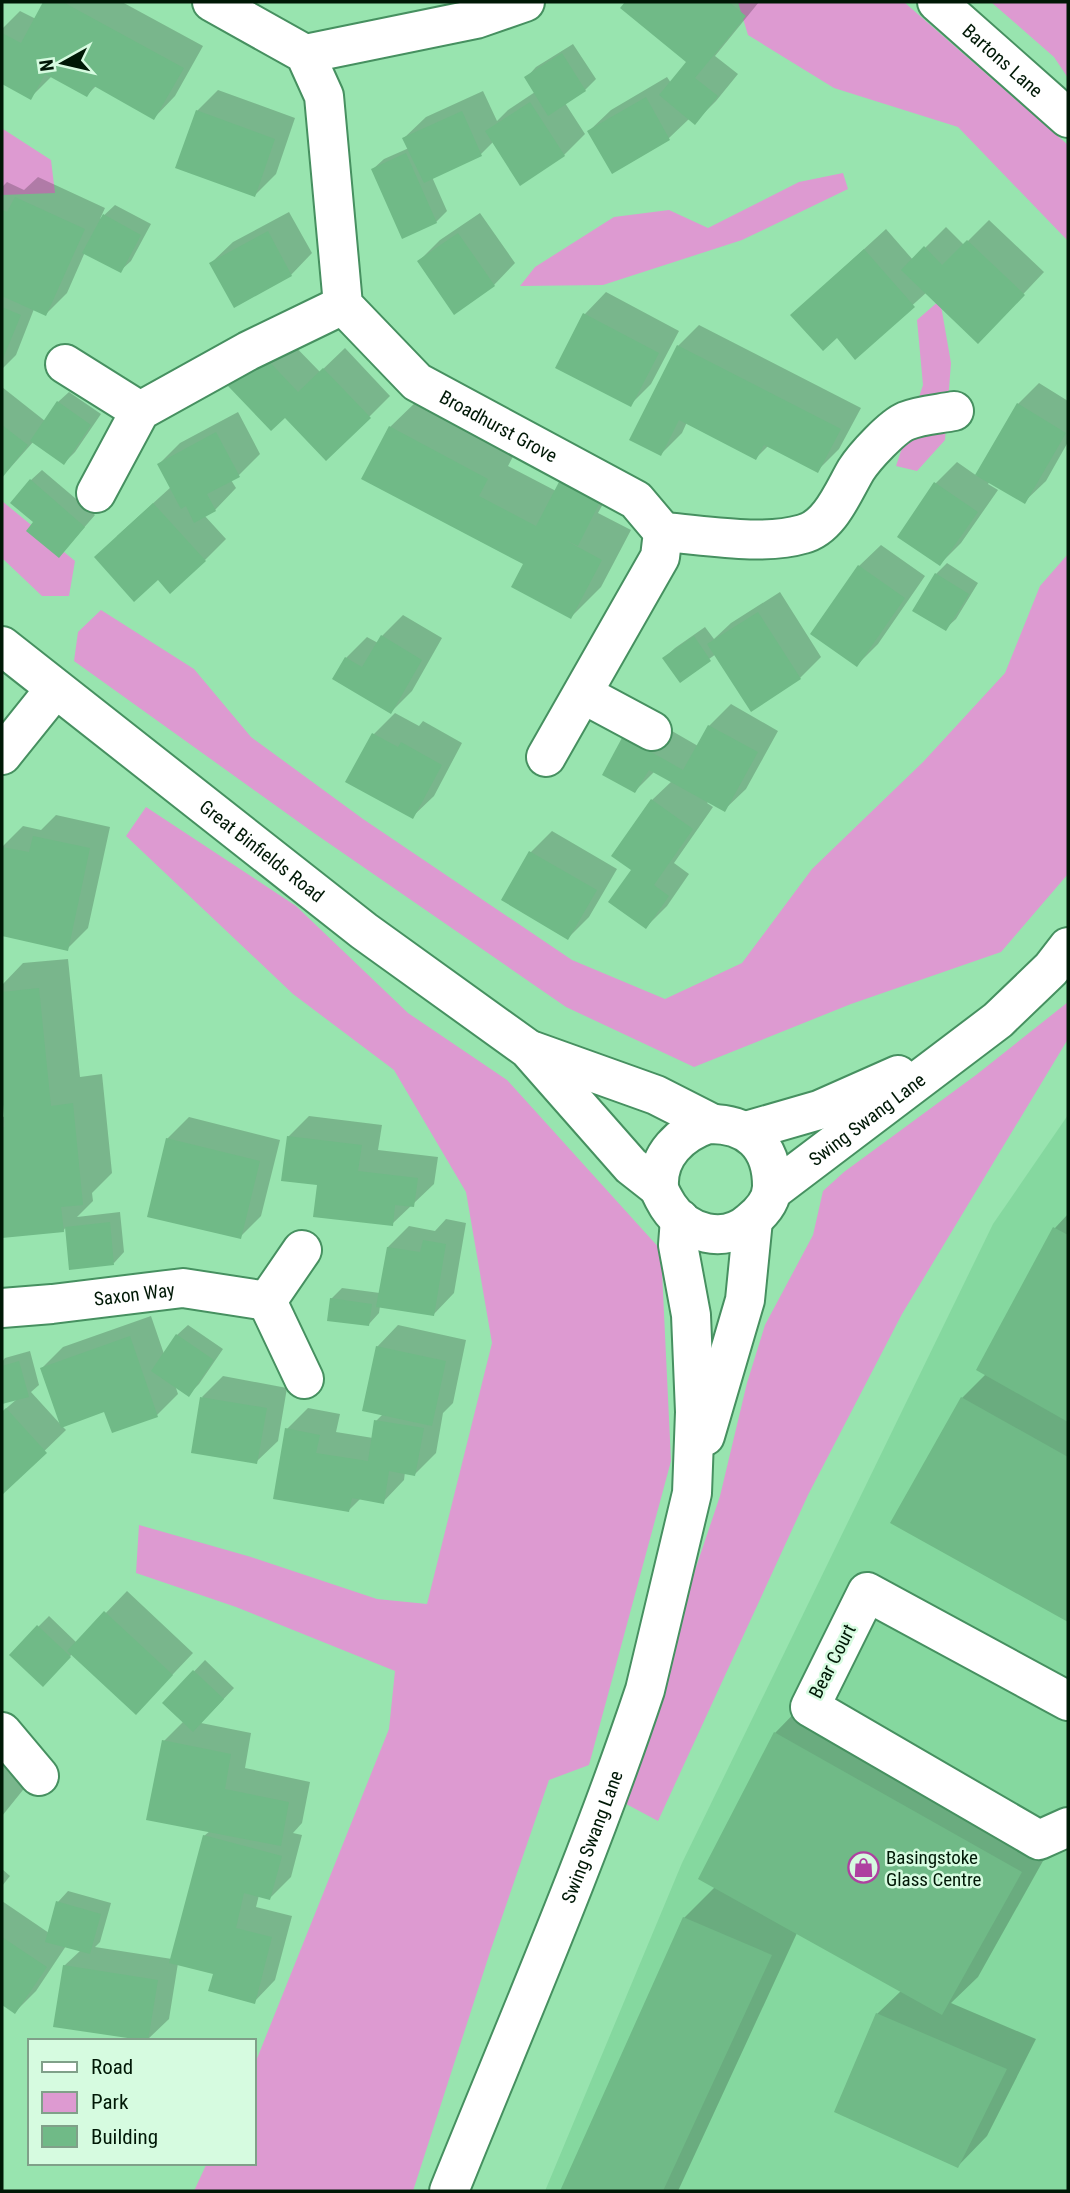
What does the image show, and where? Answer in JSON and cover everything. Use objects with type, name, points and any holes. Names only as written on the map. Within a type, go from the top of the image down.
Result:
[{"type":"street","points":[[96,493],[140,411],[248,351],[343,305],[324,96],[305,54],[212,2]]},
{"type":"street","points":[[305,54],[473,10],[525,2]]},
{"type":"street","name":"Bartons Lane","points":[[937,2],[1068,118]]},
{"type":"street","name":"Broadhurst Grove","points":[[343,305],[417,382],[636,500],[663,532]]},
{"type":"street","points":[[65,364],[140,411]]},
{"type":"street","points":[[546,757],[660,557],[663,532],[766,540],[804,534],[820,525],[838,502],[858,466],[905,421],[954,411]]},
{"type":"street","name":"Great Binfields Road","points":[[2,646],[364,931],[528,1049],[631,1166],[670,1204]]},
{"type":"street","points":[[2,755],[55,689]]},
{"type":"street","points":[[583,694],[652,731]]},
{"type":"street","name":"Swing Swang Lane","points":[[694,1471],[745,1300],[762,1205],[998,1020],[1051,969],[1068,947]]},
{"type":"street","name":"Swing Swang Lane","points":[[730,1128],[819,1110],[961,1047]]},
{"type":"street","name":"Great Binfields Road","points":[[528,1049],[656,1095],[730,1128]]},
{"type":"street","points":[[730,1128],[766,1153],[772,1171],[762,1205],[744,1228],[726,1234],[707,1234],[689,1227],[670,1204],[664,1161],[674,1144],[690,1130],[730,1128]]},
{"type":"street","name":"Swing Swang Lane","points":[[449,2191],[597,1828],[635,1721],[645,1690],[692,1493],[695,1412],[691,1315],[670,1204]]},
{"type":"street","points":[[302,1250],[267,1301],[304,1379]]},
{"type":"street","name":"Saxon Way","points":[[2,1308],[183,1288],[267,1301]]},
{"type":"street","name":"Bear Court","points":[[1068,1701],[867,1592],[810,1707],[1039,1840],[1068,1827]]},
{"type":"street","points":[[2,1732],[38,1776]]},
{"type":"shaded area","points":[[1068,1115],[1068,2191],[545,2191],[682,1863],[993,1224]]},
{"type":"green space","points":[[738,2],[904,2],[1068,145],[1068,241],[958,127],[834,88],[748,35]]},
{"type":"green space","points":[[991,2],[1068,2],[1068,78],[1054,57]]},
{"type":"green space","points":[[2,115],[3,129],[51,160],[55,193],[2,195]]},
{"type":"green space","points":[[843,173],[848,189],[742,240],[603,285],[520,286],[535,267],[614,217],[669,210],[708,228],[799,182]]},
{"type":"green space","points":[[940,300],[951,363],[945,440],[917,471],[896,466],[923,385],[917,320]]},
{"type":"green space","points":[[2,501],[75,561],[69,596],[42,596],[2,558]]},
{"type":"green space","points":[[1068,554],[1068,874],[1001,952],[851,1004],[694,1067],[566,1007],[314,833],[74,661],[78,632],[101,610],[194,669],[251,737],[363,819],[572,960],[665,999],[742,963],[812,869],[923,762],[1005,673],[1040,586]]},
{"type":"green space","points":[[146,807],[296,906],[408,1013],[507,1080],[661,1250],[671,1461],[589,1765],[549,1780],[413,2191],[194,2191],[206,2165],[256,2165],[256,2061],[389,1729],[395,1671],[236,1607],[136,1573],[139,1525],[251,1557],[377,1599],[427,1604],[492,1343],[466,1192],[394,1070],[293,994],[126,836]]},
{"type":"green space","points":[[1068,1002],[1068,1039],[902,1314],[808,1495],[658,1821],[615,1798],[643,1725],[720,1496],[747,1383],[765,1325],[813,1235],[823,1191],[844,1172],[976,1075]]},
{"type":"building","points":[[43,2],[63,2],[184,68],[154,120],[94,86],[87,97],[45,74],[31,100],[2,84],[2,33],[21,43]]},
{"type":"building","points":[[625,2],[729,2],[746,16],[695,78],[718,96],[695,125],[659,95],[686,62],[620,8]]},
{"type":"building","points":[[562,53],[586,91],[548,116],[524,77]]},
{"type":"building","points":[[646,97],[670,140],[612,174],[587,131]]},
{"type":"building","points":[[530,102],[565,156],[520,186],[485,131]]},
{"type":"building","points":[[196,110],[275,139],[255,197],[175,168]]},
{"type":"building","points":[[462,111],[482,156],[424,183],[402,138]]},
{"type":"building","points":[[406,153],[437,223],[402,239],[371,169]]},
{"type":"building","points":[[15,197],[85,229],[46,316],[2,296],[2,210],[7,212]]},
{"type":"building","points":[[103,214],[141,235],[121,273],[82,253]]},
{"type":"building","points":[[268,231],[292,276],[234,308],[209,263]]},
{"type":"building","points":[[458,233],[495,286],[454,315],[417,261]]},
{"type":"building","points":[[967,240],[1025,295],[978,344],[901,270],[924,246],[942,265]]},
{"type":"building","points":[[864,249],[915,307],[855,360],[837,338],[823,351],[790,315]]},
{"type":"building","points":[[2,307],[21,315],[2,361]]},
{"type":"building","points":[[583,313],[659,353],[631,407],[555,368]]},
{"type":"building","points":[[677,345],[841,429],[818,473],[764,445],[756,460],[679,420],[661,456],[629,440]]},
{"type":"building","points":[[262,354],[298,392],[323,368],[371,418],[326,461],[285,418],[271,431],[228,386]]},
{"type":"building","points":[[57,401],[91,425],[64,465],[30,441]]},
{"type":"building","points":[[1017,403],[1066,433],[1025,504],[975,475]]},
{"type":"building","points":[[2,425],[28,445],[2,478]]},
{"type":"building","points":[[389,426],[488,479],[479,496],[536,526],[560,480],[600,502],[578,546],[565,540],[602,560],[571,619],[511,587],[523,564],[361,479]]},
{"type":"building","points":[[216,432],[240,477],[207,494],[216,511],[194,523],[186,506],[181,509],[157,464]]},
{"type":"building","points":[[30,479],[85,527],[59,558],[26,531],[33,522],[10,503]]},
{"type":"building","points":[[934,482],[978,512],[940,566],[897,537]]},
{"type":"building","points":[[153,503],[206,561],[170,594],[158,580],[134,602],[94,557]]},
{"type":"building","points":[[858,565],[905,598],[857,667],[810,634]]},
{"type":"building","points":[[935,573],[969,594],[946,631],[912,611]]},
{"type":"building","points":[[758,612],[801,679],[751,712],[707,644]]},
{"type":"building","points":[[381,635],[422,660],[391,714],[332,679],[345,657],[362,667]]},
{"type":"building","points":[[694,636],[711,661],[680,683],[662,658]]},
{"type":"building","points":[[708,725],[758,752],[725,812],[649,770],[635,793],[602,775],[623,736],[683,770]]},
{"type":"building","points":[[372,733],[398,747],[401,742],[442,765],[413,819],[345,782]]},
{"type":"building","points":[[651,799],[693,829],[654,885],[669,896],[646,929],[608,902],[631,870],[611,856]]},
{"type":"building","points":[[33,836],[90,848],[68,951],[2,936],[2,847],[29,852]]},
{"type":"building","points":[[529,851],[597,890],[568,940],[501,900]]},
{"type":"building","points":[[39,988],[51,1106],[73,1103],[83,1205],[61,1207],[64,1232],[2,1238],[2,1127],[5,1127],[2,1093],[2,992]]},
{"type":"building","points":[[287,1136],[362,1145],[358,1171],[418,1178],[414,1207],[395,1205],[393,1226],[313,1217],[317,1185],[281,1181]]},
{"type":"building","points":[[166,1138],[260,1161],[241,1239],[147,1217]]},
{"type":"building","points":[[110,1222],[114,1265],[69,1270],[65,1227]]},
{"type":"building","points":[[1053,1227],[1068,1235],[1068,1422],[976,1370]]},
{"type":"building","points":[[423,1240],[446,1244],[434,1316],[376,1307],[387,1247],[420,1252]]},
{"type":"building","points":[[330,1298],[372,1304],[369,1326],[327,1321]]},
{"type":"building","points":[[176,1334],[214,1360],[189,1397],[151,1371]]},
{"type":"building","points":[[130,1336],[158,1417],[112,1433],[104,1412],[61,1428],[40,1368]]},
{"type":"building","points":[[376,1346],[446,1361],[432,1426],[362,1411]]},
{"type":"building","points":[[19,1361],[29,1397],[2,1404],[2,1366]]},
{"type":"building","points":[[200,1397],[267,1408],[257,1464],[191,1453]]},
{"type":"building","points":[[961,1397],[1068,1457],[1068,1622],[890,1523]]},
{"type":"building","points":[[6,1408],[47,1453],[2,1495],[2,1412]]},
{"type":"building","points":[[374,1420],[424,1428],[415,1476],[389,1471],[384,1504],[352,1498],[349,1512],[273,1499],[285,1428],[320,1435],[316,1453],[368,1461]]},
{"type":"building","points":[[104,1611],[173,1675],[136,1715],[67,1651]]},
{"type":"building","points":[[37,1625],[71,1657],[43,1687],[9,1655]]},
{"type":"building","points":[[193,1670],[224,1699],[193,1732],[162,1703]]},
{"type":"building","points":[[774,1732],[1022,1872],[942,2015],[698,1879]]},
{"type":"building","points":[[162,1740],[231,1754],[225,1789],[289,1802],[281,1846],[146,1820]]},
{"type":"building","points":[[203,1835],[282,1856],[270,1900],[244,1893],[236,1928],[272,1937],[255,2004],[208,1991],[213,1974],[169,1963]]},
{"type":"building","points":[[56,1901],[101,1914],[90,1954],[45,1942]]},
{"type":"building","points":[[683,1917],[772,1955],[663,2191],[560,2191]]},
{"type":"building","points":[[2,1937],[47,1967],[15,2014],[2,2005]]},
{"type":"building","points":[[63,1965],[158,1980],[148,2039],[53,2027]]},
{"type":"building","points":[[876,2013],[1007,2069],[958,2168],[834,2112]]},
{"type":"place","name":"Basingstoke Glass Centre","points":[[863,1868]]}]
